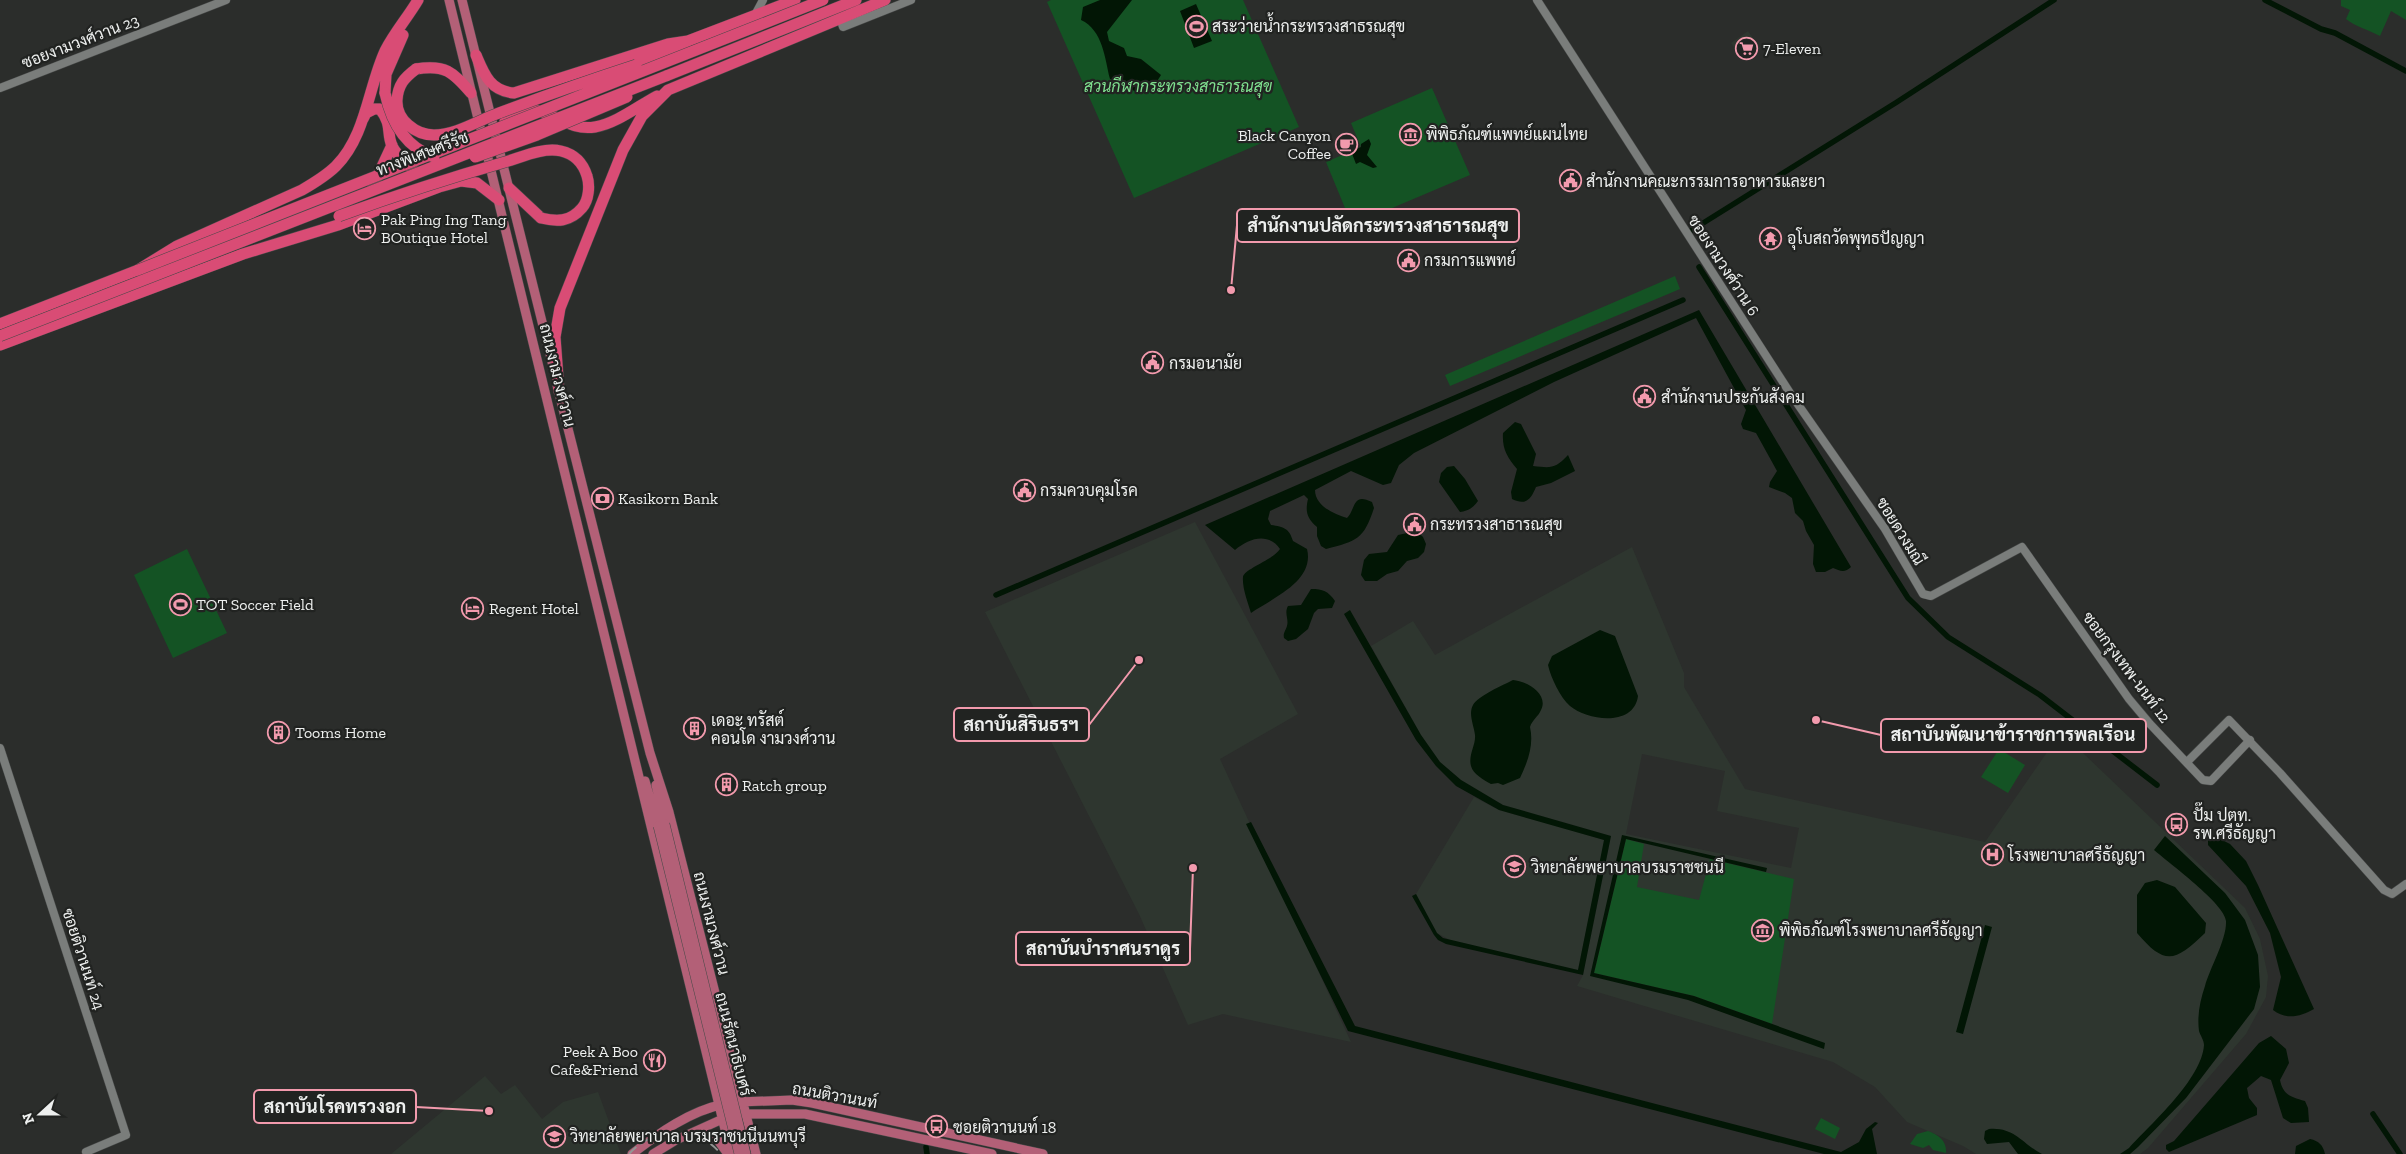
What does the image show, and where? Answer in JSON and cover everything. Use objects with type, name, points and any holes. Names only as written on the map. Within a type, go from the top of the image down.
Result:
[{"type":"highway","points":[[418,0],[386,74],[385,93],[390,114],[402,134],[417,148],[439,159],[463,159],[507,147],[588,115],[666,76]]},
{"type":"highway","points":[[358,130],[386,50],[418,0]]},
{"type":"highway","points":[[471,93],[453,73],[432,66],[416,70],[404,78],[399,89],[397,103],[401,116],[408,125],[419,132],[434,135],[451,132],[497,113],[670,52],[688,41],[795,0]]},
{"type":"highway","name":"ทางพิเศษศรีรัช","points":[[0,324],[823,0]]},
{"type":"highway","name":"ทางพิเศษศรีรัช","points":[[0,336],[856,0]]},
{"type":"highway","points":[[495,133],[506,120],[532,109],[542,110],[579,127],[595,127],[612,122],[668,90],[842,23],[885,0]]},
{"type":"highway","points":[[476,55],[491,84],[505,92],[514,93],[668,44],[688,41]]},
{"type":"highway","points":[[559,391],[555,337],[560,308],[623,150],[642,116],[668,90]]},
{"type":"highway","points":[[138,270],[177,246],[302,190],[336,165],[348,150],[366,112],[374,109],[380,109],[387,118],[392,145],[401,158],[414,170]]},
{"type":"highway","points":[[373,186],[392,145]]},
{"type":"highway","points":[[0,345],[290,239],[311,231],[339,216],[449,177],[543,151],[560,151],[573,156],[582,164],[588,177],[588,194],[583,207],[570,218],[555,221],[541,218],[509,188]]},
{"type":"highway","points":[[291,221],[297,231],[311,231],[338,225],[438,187],[461,181],[477,183],[499,200]]},
{"type":"highway","points":[[278,223],[289,224],[293,234],[290,239]]},
{"type":"main road","name":"ถนนงามวงศ์วาน","points":[[449,0],[636,757],[639,778],[724,1104]]},
{"type":"main road","name":"ถนนงามวงศ์วาน","points":[[462,0],[650,753],[666,801],[728,1045],[740,1102]]},
{"type":"main road","name":"ถนนงามวงศ์วาน","points":[[650,753],[662,825]]},
{"type":"main road","name":"ถนนงามวงศ์วาน","points":[[636,757],[662,825]]},
{"type":"main road","name":"ถนนรัตนาธิเบศร์","points":[[662,825],[742,1154]]},
{"type":"main road","points":[[728,1045],[722,1061],[724,1104],[728,1116],[729,1154]]},
{"type":"main road","name":"ถนนติวานนท์","points":[[632,1154],[676,1124],[704,1110],[724,1104],[740,1102],[792,1100],[1043,1154]]},
{"type":"main road","name":"ถนนรัตนาธิเบศร์","points":[[740,1102],[746,1113],[756,1154]]},
{"type":"main road","points":[[728,1116],[740,1102]]},
{"type":"main road","name":"ถนนติวานนท์","points":[[653,1154],[728,1116],[746,1113],[804,1114],[992,1154]]},
{"type":"main road","points":[[728,1116],[734,1121],[742,1154]]},
{"type":"main road","points":[[694,1132],[717,1139],[729,1154]]},
{"type":"street","name":"ซอยงามวงศ์วาน 23","points":[[0,88],[226,0]]},
{"type":"street","points":[[754,17],[763,0]]},
{"type":"street","points":[[842,23],[911,0]]},
{"type":"street","name":"ซอยงามวงศ์วาน 6","points":[[1537,0],[1790,393]]},
{"type":"street","name":"ซอยดวงมณี","points":[[1790,393],[1862,494],[1924,594],[1927,596],[2022,548]]},
{"type":"street","name":"ซอยกรุงเทพ-นนท์ 12","points":[[2022,548],[2130,699],[2150,724],[2203,780],[2211,781],[2250,740]]},
{"type":"street","points":[[2187,762],[2229,720],[2250,740],[2384,890],[2392,894],[2406,884]]},
{"type":"street","name":"ซอยติวานนท์ 24","points":[[0,748],[126,1135],[86,1152],[87,1154]]},
{"type":"shaded area","points":[[1100,0],[1132,0],[1107,32],[1109,41],[1124,48],[1127,56],[1141,59],[1161,75],[1156,83],[1136,92],[1110,79],[1099,38],[1081,20],[1083,7]]},
{"type":"shaded area","name":"สระว่ายน้ำกระทรวงสาธรณสุข","points":[[1196,4],[1212,41],[1194,48],[1180,11]]},
{"type":"shaded area","points":[[1748,31],[1760,48],[1743,60],[1731,43]]},
{"type":"shaded area","points":[[1369,139],[1371,144],[1367,155],[1377,167],[1373,168],[1360,162],[1356,164],[1351,151],[1361,147],[1361,144]]},
{"type":"shaded area","points":[[1699,310],[1851,567],[1849,569],[1842,571],[1833,568],[1825,572],[1816,572],[1813,564],[1814,545],[1803,521],[1795,513],[1792,498],[1769,487],[1777,471],[1756,433],[1743,429],[1741,424],[1746,410],[1696,318],[1554,382],[1414,453],[1399,465],[1391,483],[1383,485],[1351,471],[1315,490],[1318,501],[1322,505],[1331,512],[1347,518],[1358,500],[1366,499],[1372,502],[1374,508],[1367,526],[1352,541],[1326,549],[1321,546],[1317,536],[1317,527],[1311,521],[1308,514],[1308,499],[1304,495],[1270,511],[1268,519],[1271,525],[1285,529],[1290,533],[1293,541],[1307,549],[1308,560],[1305,570],[1299,579],[1280,595],[1251,613],[1244,591],[1243,577],[1248,571],[1280,549],[1270,540],[1258,539],[1246,542],[1235,550],[1205,525]]},
{"type":"shaded area","points":[[1515,422],[1521,424],[1536,454],[1533,466],[1556,465],[1568,455],[1575,471],[1551,483],[1536,487],[1530,498],[1521,502],[1512,499],[1511,492],[1517,469],[1508,457],[1503,444],[1503,433]]},
{"type":"shaded area","points":[[1454,466],[1465,479],[1478,501],[1470,509],[1460,512],[1439,482],[1441,473],[1447,467]]},
{"type":"shaded area","points":[[1195,522],[1298,714],[1220,759],[1351,1042],[1223,1014],[1188,1025],[1139,914],[985,612]]},
{"type":"shaded area","points":[[1417,531],[1423,537],[1426,544],[1424,552],[1418,558],[1407,561],[1398,571],[1387,574],[1377,581],[1365,581],[1361,575],[1364,560],[1369,554],[1387,552],[1398,535]]},
{"type":"shaded area","name":"โรงพยาบาลศรีธัญญา","points":[[1632,547],[1684,673],[1684,687],[1745,789],[1985,842],[2061,732],[2245,908],[2260,939],[2268,976],[2266,997],[2246,1034],[2148,1148],[2140,1154],[1976,1154],[1963,1146],[1907,1122],[1875,1087],[1833,1062],[1577,986],[1583,975],[1611,836],[1503,805],[1461,780],[1440,762],[1421,735],[1371,646],[1413,621],[1435,655]],"holes":[[[1642,754],[1725,771],[1717,811],[1799,828],[1791,868],[1626,834]]]},
{"type":"shaded area","points":[[1311,589],[1322,590],[1330,595],[1335,601],[1332,608],[1318,609],[1314,613],[1308,629],[1296,639],[1288,641],[1284,638],[1284,634],[1287,626],[1286,611],[1288,606],[1301,605]]},
{"type":"shaded area","points":[[1350,610],[1421,735],[1440,762],[1461,780],[1503,805],[1611,836],[1583,975],[1446,944],[1438,940],[1434,935],[1412,896],[1416,894],[1437,933],[1443,938],[1578,970],[1604,840],[1499,810],[1456,786],[1436,766],[1416,740],[1344,614]]},
{"type":"shaded area","points":[[1600,630],[1615,636],[1638,696],[1635,706],[1628,713],[1619,717],[1598,718],[1570,706],[1556,687],[1548,665],[1552,656]]},
{"type":"shaded area","points":[[1513,680],[1535,689],[1543,704],[1530,727],[1530,753],[1520,778],[1503,785],[1498,783],[1491,784],[1476,774],[1471,766],[1470,758],[1475,739],[1471,716],[1472,709],[1473,705],[1480,698]]},
{"type":"shaded area","name":"วิทยาลัยพยาบาลบรมราชชนนี","points":[[1474,797],[1499,810],[1605,840],[1578,970],[1450,940],[1437,933],[1416,894]]},
{"type":"shaded area","points":[[1251,822],[1355,1026],[1841,1152],[1859,1142],[1866,1129],[1875,1122],[1878,1123],[1872,1129],[1877,1154],[1824,1154],[1348,1031],[1246,824]]},
{"type":"shaded area","points":[[1622,835],[1767,868],[1766,872],[1626,839],[1594,973],[1694,996],[1825,1043],[1824,1049],[1688,1000],[1590,976]]},
{"type":"shaded area","points":[[2165,836],[2225,893],[2245,920],[2258,955],[2260,987],[2254,1009],[2186,1098],[2130,1154],[2120,1154],[2129,1148],[2162,1114],[2195,1072],[2204,1045],[2198,1025],[2200,1003],[2226,928],[2223,914],[2207,894],[2154,850]]},
{"type":"shaded area","points":[[2214,836],[2230,844],[2246,861],[2314,1009],[2304,1014],[2293,1016],[2283,1015],[2273,1010],[2281,977],[2270,933],[2246,886],[2208,845],[2208,841]]},
{"type":"shaded area","points":[[2157,880],[2175,887],[2206,923],[2205,933],[2195,943],[2186,950],[2170,956],[2155,951],[2137,933],[2137,895],[2145,883]]},
{"type":"shaded area","points":[[1985,925],[1992,927],[1963,1034],[1956,1032]]},
{"type":"shaded area","points":[[2271,1036],[2286,1049],[2289,1063],[2280,1080],[2281,1085],[2288,1095],[2305,1101],[2308,1108],[2309,1122],[2291,1123],[2283,1118],[2271,1080],[2261,1076],[2247,1088],[2249,1098],[2257,1108],[2257,1115],[2169,1152],[2166,1149],[2166,1145],[2174,1141],[2259,1043]]},
{"type":"shaded area","points":[[485,1076],[501,1094],[515,1085],[542,1119],[563,1102],[598,1092],[621,1154],[391,1154]]},
{"type":"shaded area","points":[[1998,1129],[2012,1133],[2042,1154],[2018,1154],[2009,1142],[1987,1144],[1984,1139],[1985,1131]]},
{"type":"shaded area","points":[[2310,1139],[2320,1144],[2325,1154],[2295,1154],[2296,1146]]},
{"type":"green space","name":"สวนกีฬากระทรวงสาธารณสุข","points":[[1051,0],[1243,0],[1299,127],[1134,198],[1047,2]]},
{"type":"green space","points":[[2341,0],[2406,0],[2406,20],[2391,11],[2380,36],[2346,19],[2350,10],[2341,6]]},
{"type":"green space","points":[[1432,88],[1470,175],[1352,225],[1326,162],[1361,147],[1351,123]]},
{"type":"green space","points":[[1675,276],[1680,289],[1450,386],[1445,375]]},
{"type":"green space","name":"TOT Soccer Field","points":[[187,549],[227,633],[173,658],[134,575]]},
{"type":"green space","points":[[1999,749],[2025,765],[2008,793],[1981,777]]},
{"type":"green space","points":[[1626,839],[1644,844],[1637,887],[1699,900],[1710,859],[1794,879],[1772,1024],[1694,996],[1594,973]]},
{"type":"green space","points":[[1821,1118],[1840,1128],[1835,1139],[1815,1129]]},
{"type":"green space","points":[[1928,1131],[1936,1134],[1944,1142],[1946,1153],[1933,1150],[1929,1145],[1923,1148],[1910,1144],[1917,1134]]},
{"type":"waterway","points":[[1692,230],[1897,102],[2054,0]]},
{"type":"waterway","points":[[2265,0],[2321,29],[2335,33],[2406,71]]},
{"type":"waterway","points":[[1699,267],[1908,598],[1948,637],[2040,695],[2157,785]]},
{"type":"waterway","points":[[996,595],[1683,300]]},
{"type":"waterway","points":[[2373,1114],[2400,1154]]},
{"type":"waterway","points":[[926,1147],[927,1154]]},
{"type":"railway","points":[[629,1154],[651,1138],[675,1132],[688,1133],[700,1137],[721,1154]]},
{"type":"place","name":"สระว่ายน้ำกระทรวงสาธรณสุข","points":[[1196,26]]},
{"type":"place","name":"7-Eleven","points":[[1747,48]]},
{"type":"place","name":"พิพิธภัณฑ์แพทย์แผนไทย","points":[[1410,134]]},
{"type":"place","name":"Black Canyon Coffee","points":[[1347,144]]},
{"type":"place","name":"สำนักงานคณะกรรมการอาหารและยา","points":[[1570,181]]},
{"type":"place","name":"Pak Ping Ing Tang BOutique Hotel","points":[[365,228]]},
{"type":"place","name":"อุโบสถวัดพุทธปัญญา","points":[[1771,238]]},
{"type":"place","name":"กรมการแพทย์","points":[[1408,260]]},
{"type":"place","name":"สำนักงานปลัดกระทรวงสาธารณสุข","points":[[1231,290]]},
{"type":"place","name":"กรมอนามัย","points":[[1153,363]]},
{"type":"place","name":"สำนักงานประกันสังคม","points":[[1645,397]]},
{"type":"place","name":"กรมควบคุมโรค","points":[[1024,490]]},
{"type":"place","name":"Kasikorn Bank","points":[[602,498]]},
{"type":"place","name":"กระทรวงสาธารณสุข","points":[[1414,524]]},
{"type":"place","name":"TOT Soccer Field","points":[[180,604]]},
{"type":"place","name":"Regent Hotel","points":[[473,608]]},
{"type":"place","name":"สถาบันสิรินธรฯ","points":[[1139,660]]},
{"type":"place","name":"สถาบันพัฒนาข้าราชการพลเรือน","points":[[1816,720]]},
{"type":"place","name":"เดอะ ทรัสต์ คอนโด งามวงศ์วาน","points":[[695,729]]},
{"type":"place","name":"Tooms Home","points":[[279,732]]},
{"type":"place","name":"Ratch group","points":[[726,785]]},
{"type":"place","name":"ปั๊ม ปตท. รพ.ศรีธัญญา","points":[[2177,824]]},
{"type":"place","name":"โรงพยาบาลศรีธัญญา","points":[[1992,855]]},
{"type":"place","name":"วิทยาลัยพยาบาลบรมราชชนนี","points":[[1515,867]]},
{"type":"place","name":"สถาบันบำราศนราดูร","points":[[1193,868]]},
{"type":"place","name":"พิพิธภัณฑ์โรงพยาบาลศรีธัญญา","points":[[1763,930]]},
{"type":"place","name":"Peek A Boo Cafe&Friend","points":[[654,1060]]},
{"type":"place","name":"สถาบันโรคทรวงอก","points":[[489,1111]]},
{"type":"place","name":"ซอยติวานนท์ 18","points":[[937,1127]]},
{"type":"place","name":"วิทยาลัยพยาบาล บรมราชนนีนนทบุรี","points":[[554,1136]]}]
